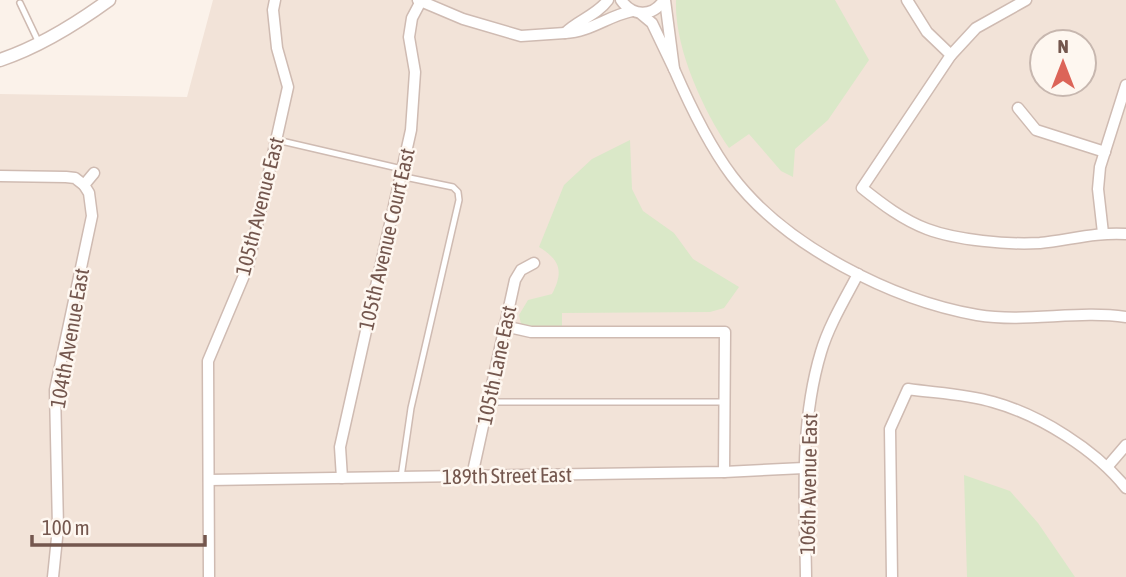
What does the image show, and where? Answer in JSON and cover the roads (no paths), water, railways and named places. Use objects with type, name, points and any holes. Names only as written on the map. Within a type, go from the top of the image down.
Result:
[{"type":"street","points":[[0,60],[85,18],[108,0]]},
{"type":"street","name":"105th Avenue East","points":[[209,577],[208,361],[248,265],[288,87],[277,48],[273,10],[275,0]]},
{"type":"street","points":[[565,33],[603,7],[608,0]]},
{"type":"street","points":[[621,0],[652,23],[692,110],[732,176],[761,207],[801,241],[871,281],[931,304],[979,315],[1039,317],[1106,314],[1126,317]]},
{"type":"street","points":[[419,1],[463,19],[521,36],[581,32],[614,16],[655,10],[664,0]]},
{"type":"street","points":[[664,0],[674,69]]},
{"type":"street","points":[[907,0],[927,32],[951,55]]},
{"type":"street","points":[[1026,0],[976,27],[951,55],[862,188],[889,209],[927,229],[984,242],[1039,243],[1103,233],[1126,234]]},
{"type":"street","name":"105th Avenue Court East","points":[[342,478],[340,447],[411,130],[415,72],[409,37],[412,18],[419,1]]},
{"type":"street","points":[[1103,233],[1098,189],[1100,167],[1126,86]]},
{"type":"street","points":[[1018,108],[1036,130],[1105,152]]},
{"type":"street","points":[[0,176],[66,177],[75,178],[84,185],[94,173]]},
{"type":"street","name":"104th Avenue East","points":[[53,577],[58,528],[55,390],[92,216],[92,206],[84,185]]},
{"type":"street","name":"105th Lane East","points":[[472,476],[514,280],[521,270],[534,263]]},
{"type":"street","name":"106th Avenue East","points":[[806,577],[804,468],[808,410],[822,349],[858,274]]},
{"type":"street","points":[[504,326],[531,332],[725,332],[724,472]]},
{"type":"street","points":[[892,577],[890,429],[908,388],[992,401],[1043,421],[1108,466],[1126,488]]},
{"type":"street","points":[[1108,466],[1126,445]]},
{"type":"street","name":"189th Street East","points":[[209,480],[724,472],[804,468]]},
{"type":"lane","points":[[20,3],[39,43]]},
{"type":"lane","points":[[276,140],[453,187],[458,192],[459,200],[411,408],[401,477]]},
{"type":"lane","points":[[488,402],[725,402]]}]
